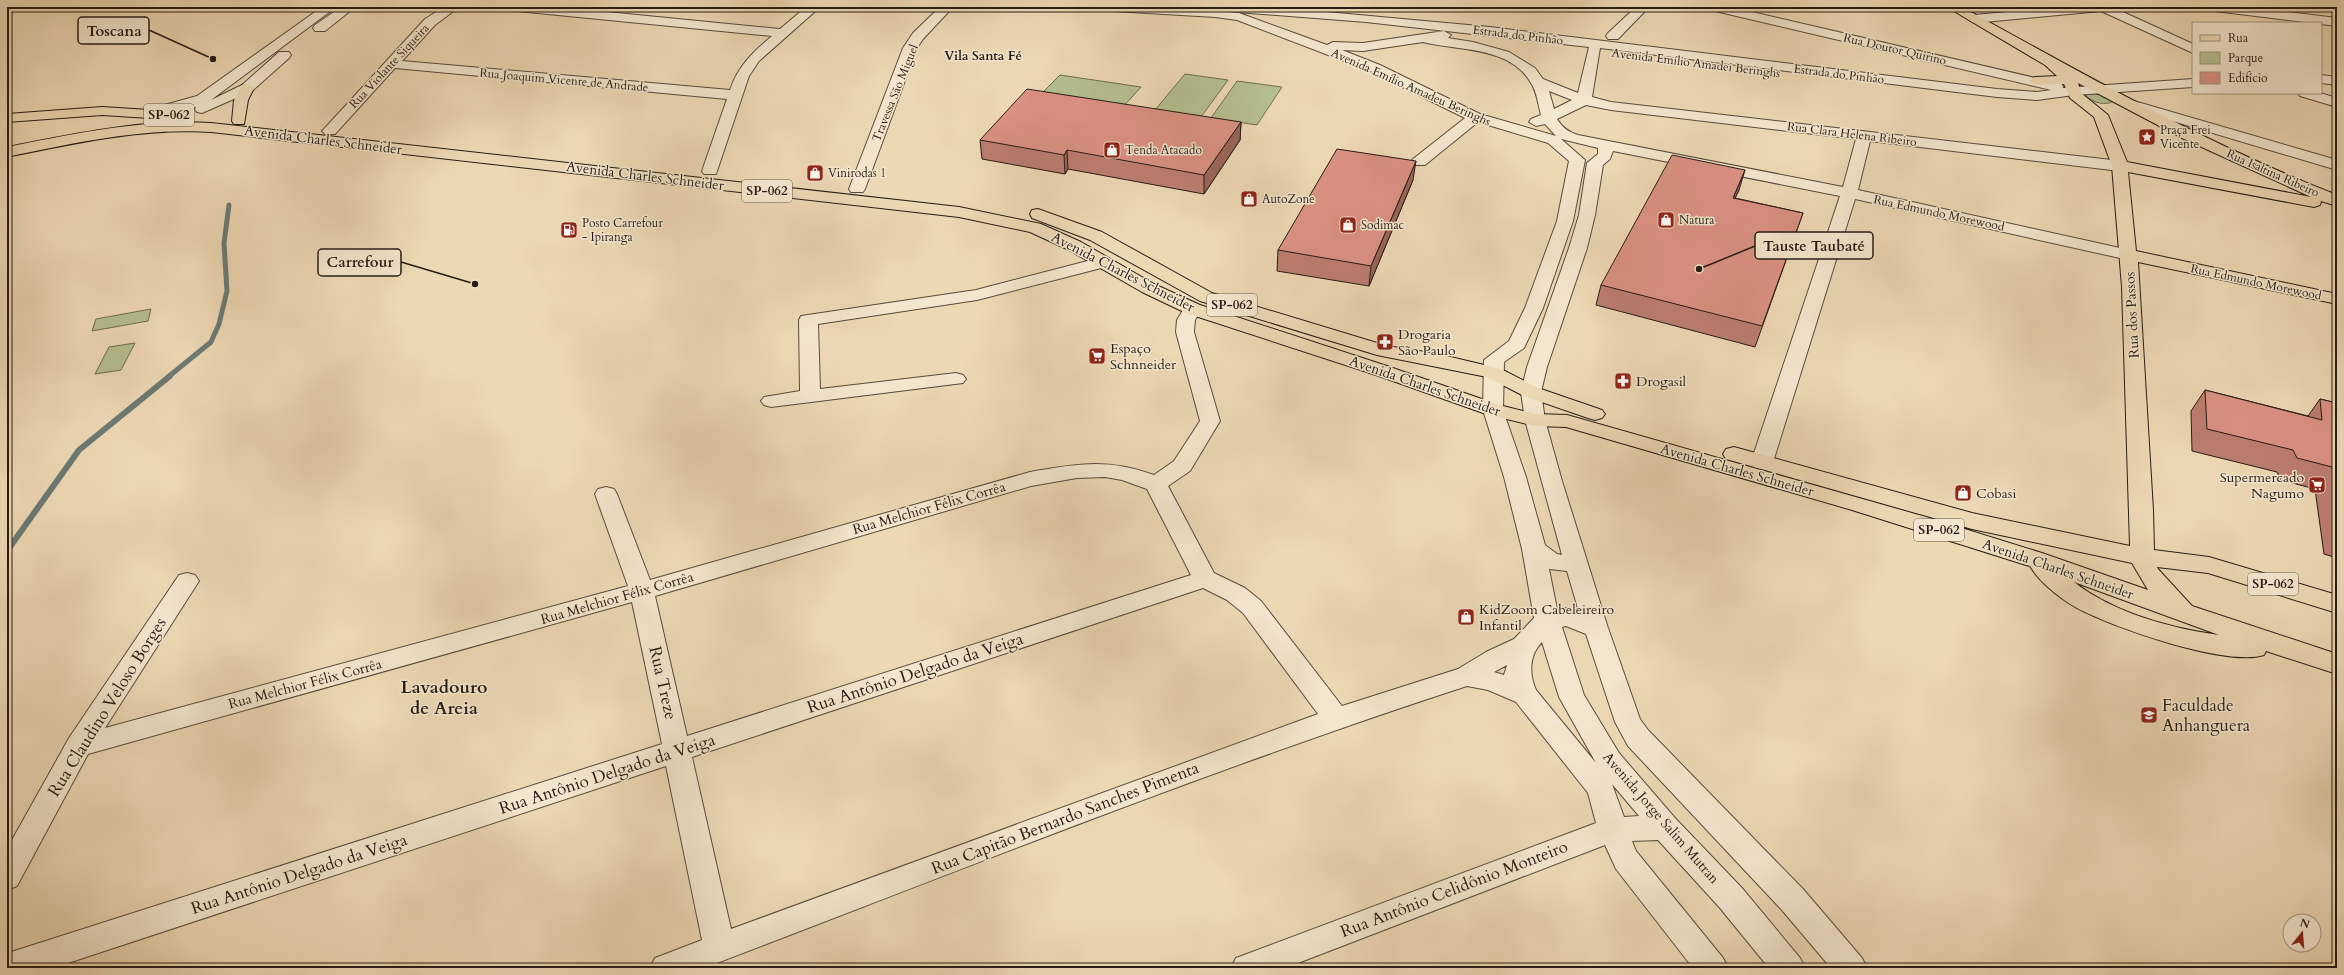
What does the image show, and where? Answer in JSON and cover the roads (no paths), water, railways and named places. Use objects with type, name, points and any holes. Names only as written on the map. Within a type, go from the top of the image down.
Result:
[{"type":"main road","points":[[1953,7],[2052,63]]},
{"type":"main road","name":"Rua dos Passos","points":[[2052,63],[2072,85],[2075,95],[2101,115],[2120,166],[2129,255],[2142,510],[2142,557]]},
{"type":"main road","name":"Rua Isaltina Ribeiro","points":[[2052,63],[2102,90],[2255,167],[2337,201]]},
{"type":"main road","points":[[2034,81],[2072,85]]},
{"type":"main road","points":[[239,121],[241,100],[247,88]]},
{"type":"main road","name":"Avenida Charles Schneider","points":[[7,118],[92,111],[239,121],[710,171],[986,204],[1038,214],[1096,236],[1206,297],[1384,351],[1494,367],[1531,392],[1580,410],[1972,521],[2142,557],[2209,565],[2337,604]]},
{"type":"main road","points":[[62,141],[183,116]]},
{"type":"main road","name":"Avenida Charles Schneider","points":[[7,152],[62,141],[158,128],[197,127],[252,131],[959,212],[1035,228],[1075,246],[1148,288],[1193,310],[1493,410],[1535,420],[1567,421],[1934,528],[2035,560],[2287,650],[2337,664]]},
{"type":"main road","points":[[2120,166],[2246,188],[2337,206]]},
{"type":"main road","points":[[2246,188],[2262,188],[2271,183],[2267,174],[2255,167]]},
{"type":"main road","name":"Rua Edmundo Morewood","points":[[2129,255],[2337,299]]},
{"type":"main road","points":[[1427,387],[1424,383],[1427,372],[1438,360]]},
{"type":"main road","name":"SP-062","points":[[2142,557],[2147,571],[2157,585],[2190,615]]},
{"type":"main road","name":"SP-062","points":[[2035,560],[2061,584],[2084,601],[2115,615],[2198,640],[2246,648],[2287,650]]},
{"type":"street","points":[[151,114],[185,106],[202,99],[239,70],[330,7]]},
{"type":"street","points":[[183,116],[247,88],[264,71],[349,7]]},
{"type":"street","name":"Rua Violante Siqueira","points":[[330,131],[430,22],[452,7]]},
{"type":"street","points":[[525,7],[783,33]]},
{"type":"street","points":[[710,171],[742,76],[754,58],[814,7]]},
{"type":"street","name":"Travessa São Miguel","points":[[857,189],[910,48],[918,36],[947,7]]},
{"type":"street","points":[[1113,7],[1228,15],[1281,31],[1300,40]]},
{"type":"street","name":"Estrada do Pinhão","points":[[1226,7],[1297,10],[1989,92],[2038,96],[2072,85],[2102,90],[2192,83]]},
{"type":"street","points":[[1613,36],[1642,7]]},
{"type":"street","name":"Rua Doutor Quirino","points":[[1716,7],[2034,81]]},
{"type":"street","points":[[1974,19],[2103,7],[2192,49]]},
{"type":"street","points":[[2215,7],[2246,9],[2337,22]]},
{"type":"street","points":[[2246,9],[2253,22]]},
{"type":"street","points":[[1281,31],[1278,26],[1278,21],[1297,10]]},
{"type":"street","name":"Estrada do Pinhão","points":[[1366,18],[1420,38]]},
{"type":"street","points":[[1378,46],[1390,41],[1395,35],[1385,24]]},
{"type":"street","name":"Avenida Emílio Amadei Beringhs","points":[[1300,40],[1347,47],[1378,46],[1420,38],[1464,35],[2093,109]]},
{"type":"street","points":[[1420,38],[1496,52],[1523,64],[1538,82],[1549,118]]},
{"type":"street","name":"Avenida Emílio Amadeu Beringhs","points":[[1300,40],[1375,68],[1475,117],[1553,140],[1576,160]]},
{"type":"street","points":[[1522,131],[1523,128],[1549,118],[1584,100],[1594,50]]},
{"type":"street","name":"Rua Joaquim Vicente de Andrade","points":[[392,64],[736,95]]},
{"type":"street","points":[[239,70],[248,73],[264,71]]},
{"type":"street","points":[[2017,77],[2042,89],[2043,92],[2038,96]]},
{"type":"street","points":[[2322,79],[2337,81]]},
{"type":"street","name":"Rua Clara Helena Ribeiro","points":[[1538,82],[1584,100],[1611,106],[2120,166]]},
{"type":"street","points":[[2308,94],[2337,103]]},
{"type":"street","points":[[2128,103],[2214,127],[2337,165]]},
{"type":"street","points":[[1420,162],[1475,117]]},
{"type":"street","name":"Rua Edmundo Morewood","points":[[1549,118],[1559,133],[1600,143],[1849,194],[2129,255]]},
{"type":"street","points":[[2188,134],[2214,127]]},
{"type":"street","points":[[1762,462],[1849,194],[1864,136]]},
{"type":"street","points":[[1494,367],[1517,344],[1534,308],[1565,222],[1576,160],[1575,149],[1576,147],[1600,143],[1606,149],[1605,156],[1595,163],[1587,215],[1578,248],[1536,367],[1531,392],[1535,420],[1596,628],[1623,709],[1638,738],[1792,899],[1851,968]]},
{"type":"street","points":[[810,396],[808,320],[977,296],[1103,262]]},
{"type":"street","points":[[1193,310],[1186,320],[1185,332],[1210,421],[1182,466],[1156,484],[1206,579],[1236,594],[1252,607],[1336,718]]},
{"type":"street","name":"Avenida Jorge Salim Mutran","points":[[1494,367],[1493,410],[1515,477],[1534,549],[1547,620],[1572,697],[1587,726],[1609,761],[1665,827],[1731,898],[1789,968]]},
{"type":"street","points":[[771,401],[956,379]]},
{"type":"street","name":"Rua Melchior Félix Corrêa","points":[[79,746],[642,591],[1030,479],[1072,472],[1105,470],[1128,474],[1156,484]]},
{"type":"street","name":"Rua Treze","points":[[606,494],[642,591],[678,750],[719,947]]},
{"type":"street","points":[[1534,549],[1552,563],[1564,564],[1576,561]]},
{"type":"street","name":"Rua Antônio Delgado da Veiga","points":[[8,968],[1206,579]]},
{"type":"street","name":"Rua Claudino Veloso Borges","points":[[7,877],[79,746],[187,581]]},
{"type":"street","points":[[1547,620],[1567,617],[1596,628]]},
{"type":"street","name":"Rua Capitão Bernardo Sanches Pimenta","points":[[666,968],[1336,718],[1467,676],[1523,646],[1547,620]]},
{"type":"street","points":[[1523,646],[1517,676],[1525,695],[1600,788],[1608,811],[1612,830],[1626,860],[1712,968]]},
{"type":"street","name":"Rua Capitão Bernardo Sanches Pimenta","points":[[1467,676],[1492,681],[1525,695]]},
{"type":"street","name":"Rua Antônio Celidônio Monteiro","points":[[1248,968],[1612,830],[1665,827]]},
{"type":"waterway","points":[[168,377],[211,342],[219,324],[227,291],[224,243],[229,205]]},
{"type":"waterway","points":[[7,551],[79,450],[170,376]]},
{"type":"place","name":"Toscana","points":[[213,59]]},
{"type":"place","name":"Praça Frei Vicente","points":[[2147,137]]},
{"type":"place","name":"Tenda Atacado","points":[[1112,150]]},
{"type":"place","name":"Vinirodas 1","points":[[815,173]]},
{"type":"place","name":"AutoZone","points":[[1249,199]]},
{"type":"place","name":"Natura","points":[[1666,220]]},
{"type":"place","name":"Sodimac","points":[[1348,225]]},
{"type":"place","name":"Posto Carrefour - Ipiranga","points":[[569,230]]},
{"type":"place","name":"Tauste Taubaté","points":[[1699,269]]},
{"type":"place","name":"Carrefour","points":[[475,284]]},
{"type":"place","name":"Drogaria São Paulo","points":[[1385,342]]},
{"type":"place","name":"Espaço Schnneider","points":[[1097,356]]},
{"type":"place","name":"Drogasil","points":[[1623,381]]},
{"type":"place","name":"Supermercado Nagumo","points":[[2317,485]]},
{"type":"place","name":"Cobasi","points":[[1963,493]]},
{"type":"place","name":"KidZoom Cabeleireiro Infantil","points":[[1466,617]]},
{"type":"place","name":"Faculdade Anhanguera","points":[[2149,715]]},
{"type":"district","name":"Vila Santa Fé","points":[[983,56]]},
{"type":"district","name":"Lavadouro de Areia","points":[[444,697]]}]
